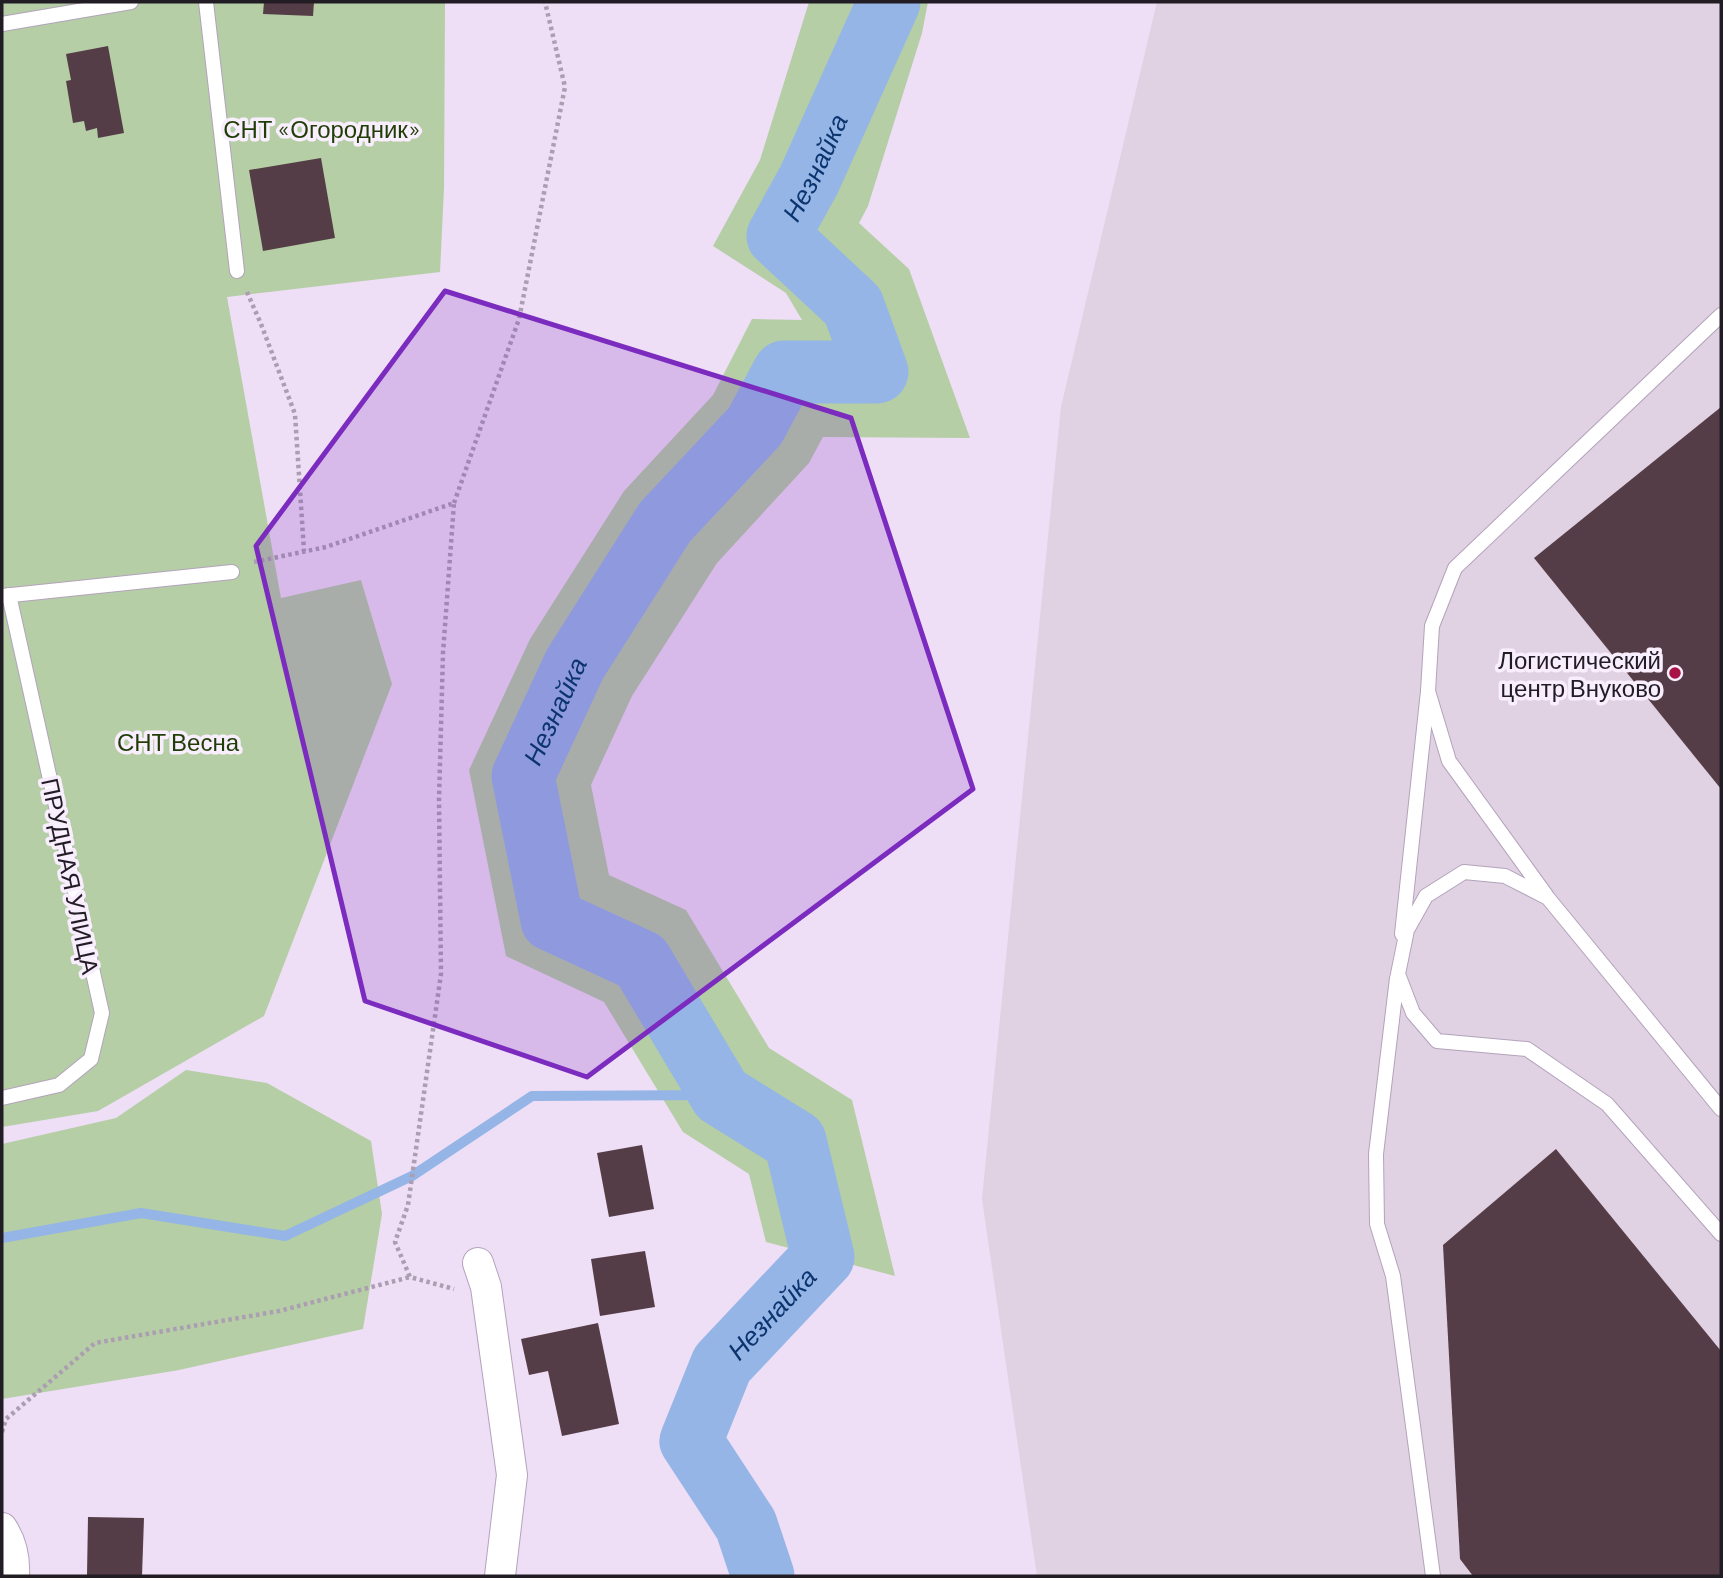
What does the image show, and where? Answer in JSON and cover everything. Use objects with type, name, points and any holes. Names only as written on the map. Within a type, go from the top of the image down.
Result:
[{"type":"street","points":[[482,1275],[512,1475],[499,1576]]},
{"type":"street","points":[[2,1528],[8,1537],[14,1557],[14,1576]]},
{"type":"lane","points":[[2,24],[131,2]]},
{"type":"lane","points":[[206,2],[237,271]]},
{"type":"lane","points":[[1433,1576],[1393,1276],[1377,1224],[1376,1154],[1398,974],[1432,626],[1455,568],[1721,315]]},
{"type":"lane","points":[[5,596],[232,572]]},
{"type":"lane","name":"ПРУДНАЯ УЛИЦА","points":[[2,1098],[59,1086],[91,1059],[102,1013],[5,596]]},
{"type":"lane","points":[[1427,691],[1449,761],[1548,898],[1721,1109]]},
{"type":"lane","points":[[1548,898],[1505,876],[1464,872],[1426,896],[1406,930],[1398,974],[1413,1013],[1437,1041],[1527,1049],[1607,1104],[1721,1234]]},
{"type":"path","points":[[410,1278],[394,1242],[408,1205],[441,974],[439,800],[443,653],[454,503],[519,319],[565,87],[545,2]]},
{"type":"path","points":[[237,271],[261,324],[295,414],[304,551]]},
{"type":"path","points":[[232,572],[253,562],[326,547],[454,503]]},
{"type":"path","points":[[2,1432],[6,1419],[96,1343],[279,1311],[410,1278],[450,1289],[482,1275]]},
{"type":"highlighted area","points":[[445,291],[851,418],[973,789],[587,1077],[365,1001],[256,546]]},
{"type":"shaded area","points":[[1157,2],[1721,2],[1721,1576],[1037,1576],[982,1199],[1061,407]]},
{"type":"green space","name":"СНТ Весна","points":[[2,2],[445,2],[444,188],[440,272],[227,297],[281,598],[361,580],[392,684],[264,1016],[98,1111],[2,1127]]},
{"type":"green space","points":[[809,2],[928,2],[922,33],[868,206],[859,223],[909,269],[970,438],[823,437],[809,463],[717,563],[632,696],[591,785],[609,875],[686,910],[769,1048],[852,1100],[895,1276],[766,1242],[749,1174],[683,1132],[604,1002],[506,956],[469,770],[530,639],[624,491],[713,395],[752,319],[802,320],[786,293],[713,246],[760,160]]},
{"type":"green space","points":[[186,1070],[267,1083],[371,1141],[382,1214],[363,1329],[179,1370],[2,1399],[2,1144],[116,1118]]},
{"type":"building","points":[[264,2],[314,2],[313,16],[263,14]]},
{"type":"building","points":[[108,46],[124,133],[98,138],[97,128],[86,131],[84,121],[73,123],[66,81],[71,80],[66,54]]},
{"type":"building","points":[[321,158],[335,238],[263,251],[249,170]]},
{"type":"building","name":"Логистический центр Внуково","points":[[1721,407],[1721,789],[1534,558]]},
{"type":"building","points":[[642,1145],[654,1209],[609,1217],[597,1153]]},
{"type":"building","points":[[1556,1149],[1721,1351],[1721,1576],[1473,1576],[1460,1559],[1443,1245]]},
{"type":"building","points":[[645,1251],[655,1307],[600,1316],[591,1259]]},
{"type":"building","points":[[598,1323],[619,1424],[562,1436],[548,1371],[529,1375],[521,1339]]},
{"type":"building","points":[[88,1517],[144,1518],[142,1576],[87,1576]]},
{"type":"waterway","name":"Незнайка","points":[[763,1576],[746,1525],[691,1441],[722,1364],[823,1257],[795,1141],[721,1095],[641,961],[552,920],[523,776],[575,664],[665,522],[755,426],[784,372],[877,372],[853,306],[778,236],[809,180],[889,2]]},
{"type":"waterway","points":[[2,1238],[141,1213],[285,1236],[412,1176],[532,1096],[721,1095]]},
{"type":"place","name":"Логистический центр Внуково","points":[[1675,673]]},
{"type":"park label","name":"СНТ «Огородник»","points":[[322,128]]}]
